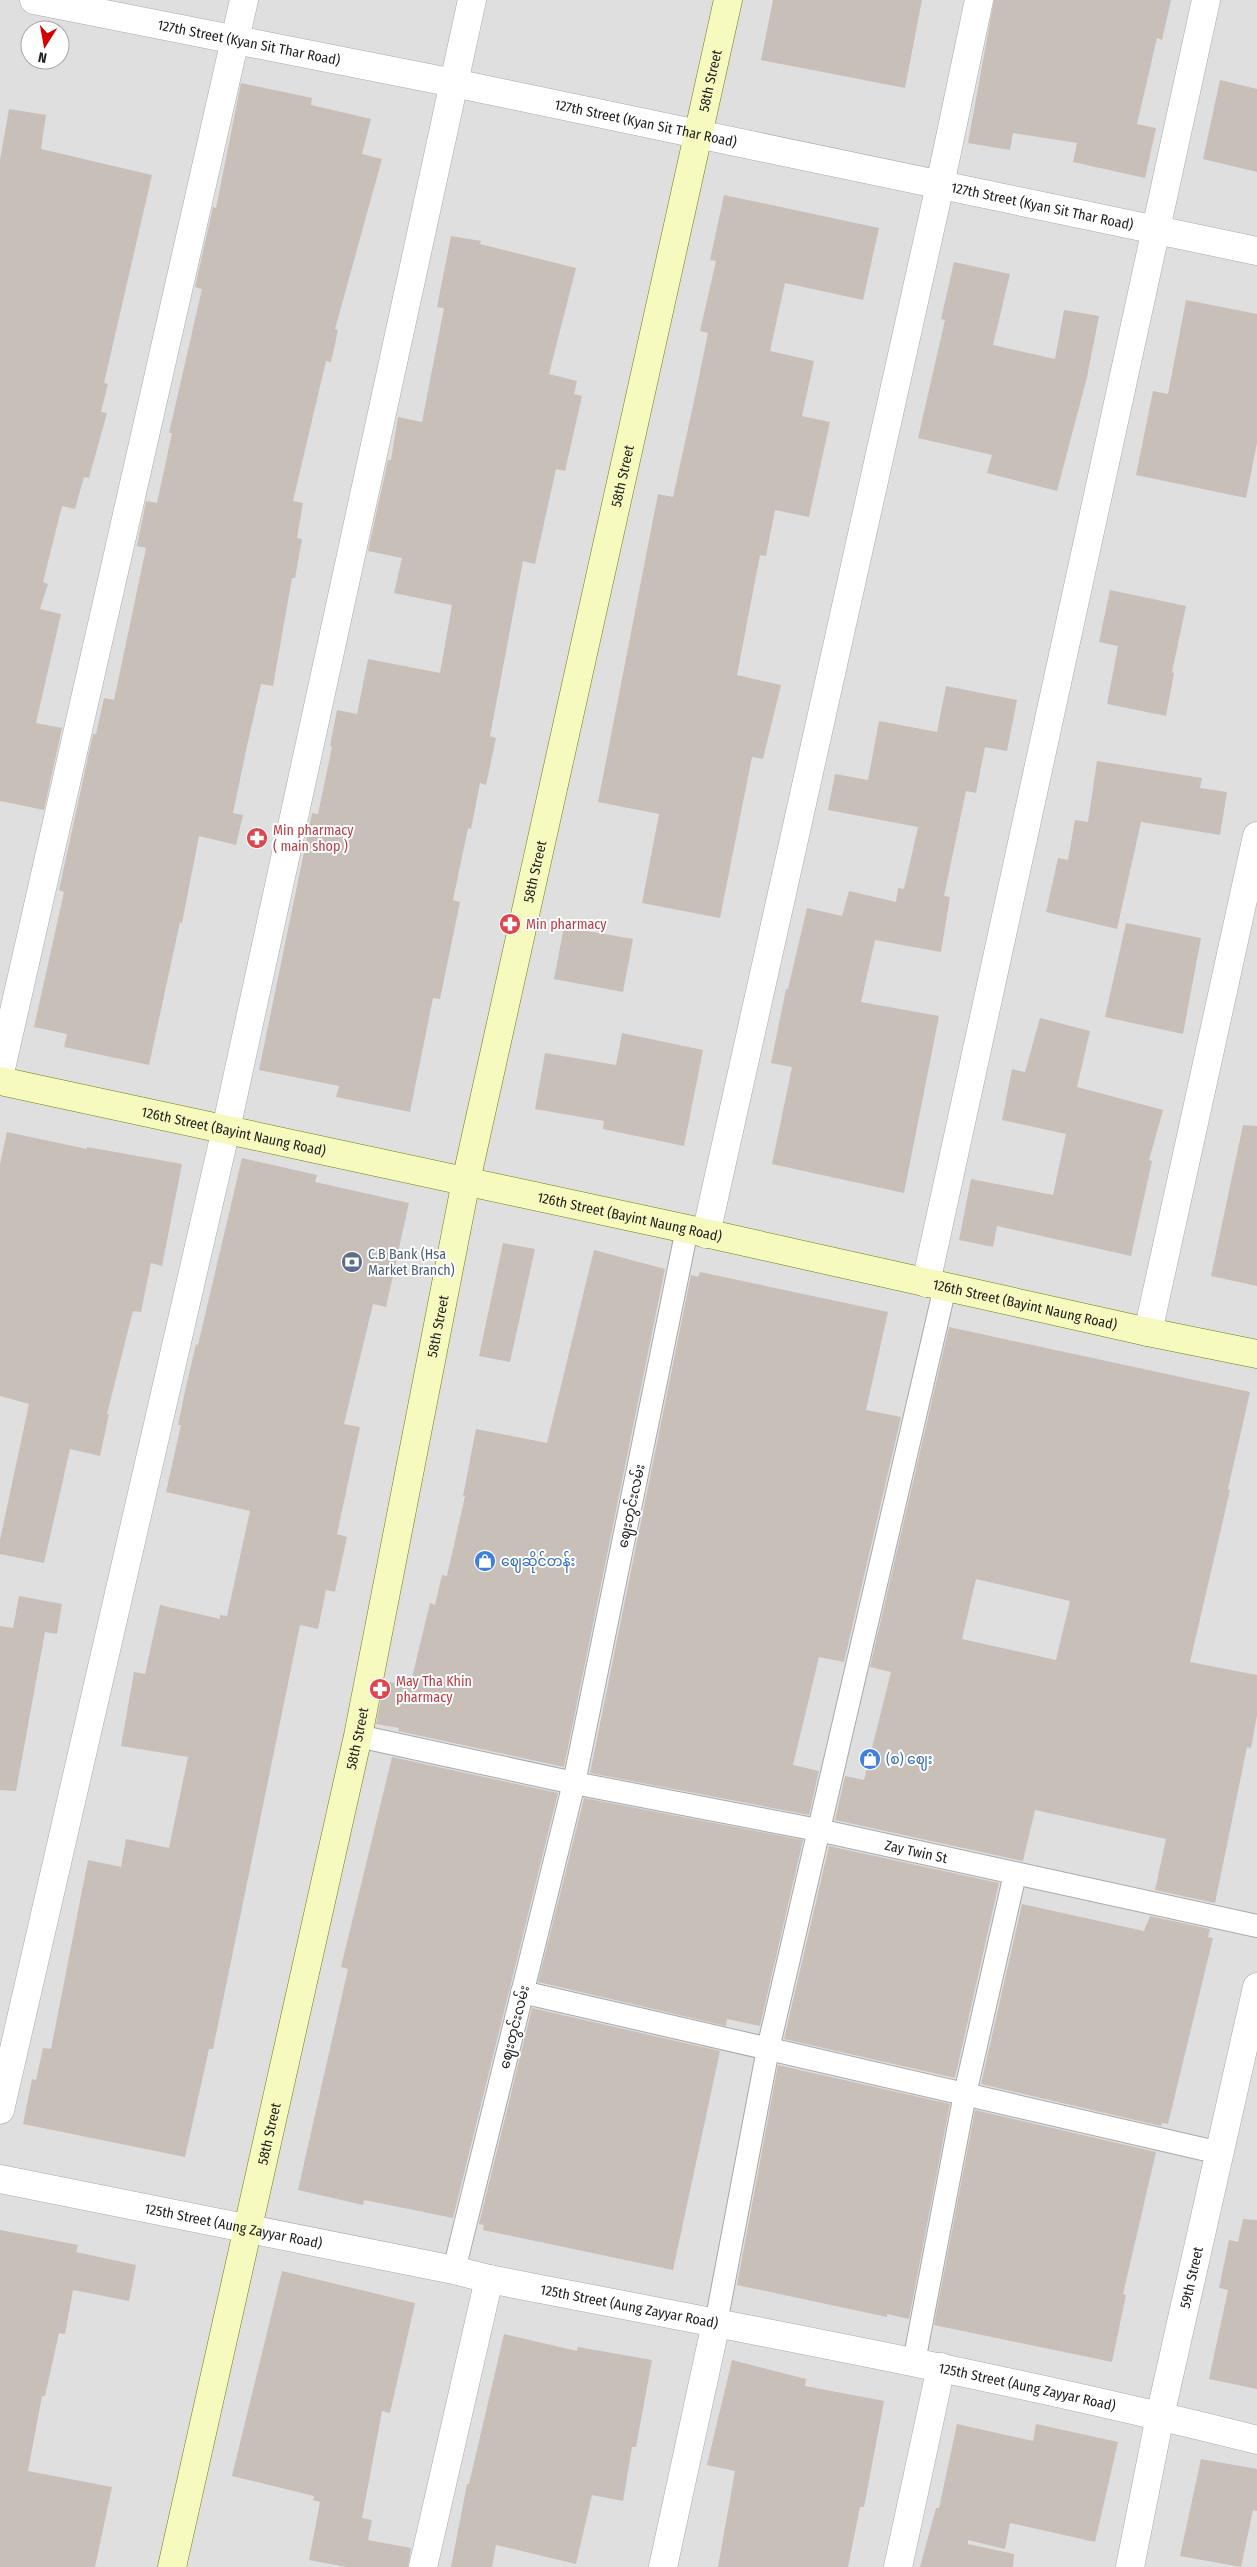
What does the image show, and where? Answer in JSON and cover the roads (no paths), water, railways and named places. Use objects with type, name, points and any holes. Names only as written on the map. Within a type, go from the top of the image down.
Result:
[{"type":"main road","name":"58th Street","points":[[172,2567],[246,2229],[358,1736],[466,1181],[728,0]]},
{"type":"main road","name":"126th Street (Bayint Naung Road)","points":[[0,1081],[466,1181],[1148,1332],[1257,1354]]},
{"type":"street","name":"127th Street (Kyan Sit Thar Road)","points":[[34,0],[454,83],[1257,251]]},
{"type":"street","points":[[0,1073],[244,0]]},
{"type":"street","points":[[0,2110],[226,1129],[472,0]]},
{"type":"street","points":[[697,1232],[940,185],[978,0]]},
{"type":"street","points":[[935,1285],[1206,0]]},
{"type":"street","points":[[1148,1332],[1257,836]]},
{"type":"street","name":"59th Street","points":[[1130,2567],[1160,2416],[1257,1987]]},
{"type":"street","name":"125th Street (Aung Zayyar Road)","points":[[0,2179],[454,2270],[489,2279],[940,2367],[1160,2416],[1257,2440]]},
{"type":"street","points":[[423,2567],[489,2279]]},
{"type":"street","points":[[663,2567],[716,2323]]},
{"type":"street","points":[[898,2567],[940,2367]]},
{"type":"lane","name":"ဈေးတွင်းလမ်း","points":[[454,2270],[574,1783],[697,1232]]},
{"type":"lane","points":[[716,2323],[768,2049],[818,1830],[935,1285]]},
{"type":"lane","points":[[358,1736],[574,1783]]},
{"type":"lane","name":"Zay Twin St","points":[[574,1783],[818,1830],[1257,1926]]},
{"type":"lane","points":[[914,2362],[965,2094],[1016,1874]]},
{"type":"lane","points":[[522,1992],[1220,2153]]},
{"type":"place","name":"Min pharmacy ( main shop )","points":[[257,838]]},
{"type":"place","name":"Min pharmacy","points":[[510,924]]},
{"type":"place","name":"C.B Bank (Hsa Market Branch)","points":[[352,1262]]},
{"type":"place","name":"ဈေဆိုင်တန်း","points":[[485,1561]]},
{"type":"place","name":"May Tha Khin pharmacy","points":[[380,1689]]},
{"type":"place","name":"(စ) ဈေး","points":[[870,1759]]}]
